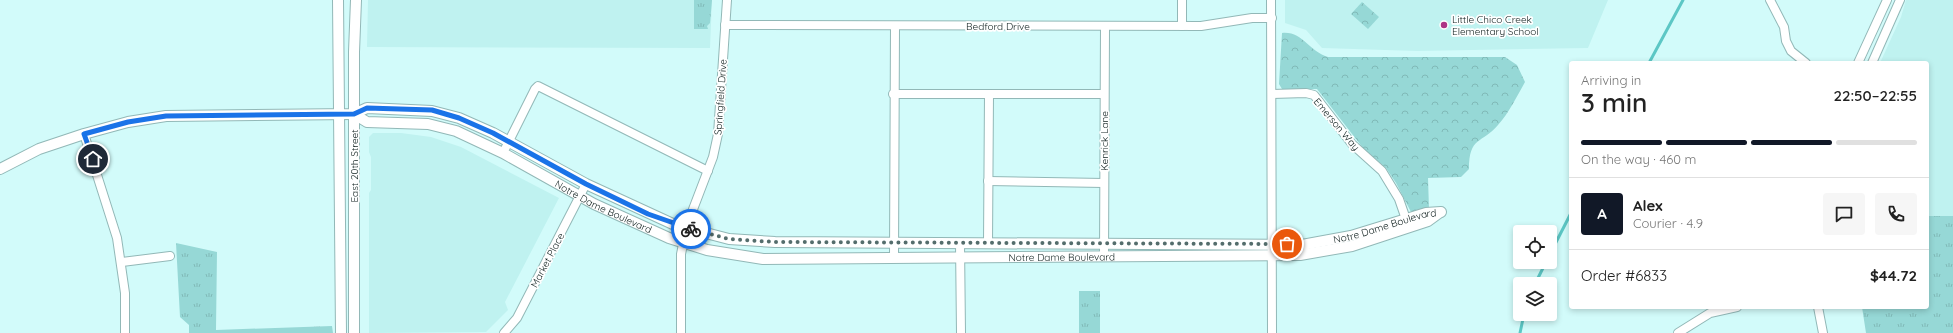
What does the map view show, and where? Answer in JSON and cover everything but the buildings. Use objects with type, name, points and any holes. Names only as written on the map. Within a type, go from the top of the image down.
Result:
[{"type":"street","name":"East 20th Street","points":[[338,0],[341,333]]},
{"type":"street","name":"East 20th Street","points":[[354,333],[354,114],[356,0]]},
{"type":"street","name":"Springfield Drive","points":[[681,333],[680,273],[683,242],[686,228],[708,171],[718,134],[727,0]]},
{"type":"street","points":[[1182,0],[1182,26]]},
{"type":"street","points":[[1271,0],[1272,333]]},
{"type":"street","points":[[1770,0],[1784,28],[1791,51],[1804,61]]},
{"type":"street","points":[[1859,61],[1887,0]]},
{"type":"street","points":[[1873,61],[1900,0]]},
{"type":"street","name":"Bedford Drive","points":[[725,25],[1201,26],[1252,18],[1272,18]]},
{"type":"street","points":[[894,258],[893,94],[895,26]]},
{"type":"street","name":"Kenrick Lane","points":[[1104,256],[1105,26]]},
{"type":"street","points":[[503,153],[535,89],[538,86],[708,171]]},
{"type":"street","name":"Emerson Way","points":[[1272,94],[1306,93],[1314,95],[1352,144],[1382,171],[1399,198],[1407,223]]},
{"type":"street","points":[[893,94],[1104,94]]},
{"type":"street","points":[[988,243],[989,94]]},
{"type":"street","name":"Notre Dame Boulevard","points":[[0,169],[40,149],[84,134],[128,122],[166,116],[354,114],[367,108],[432,110],[459,118],[508,142],[586,184],[648,214],[686,228],[729,239],[754,242],[1302,244],[1323,242],[1407,223]]},
{"type":"street","name":"Notre Dame Boulevard","points":[[354,114],[367,122],[428,124],[456,131],[503,153],[580,196],[669,238],[707,250],[762,259],[1272,255],[1320,253],[1352,246],[1407,223]]},
{"type":"street","points":[[84,134],[117,238],[122,262],[125,293],[125,333]]},
{"type":"street","points":[[988,181],[1104,183]]},
{"type":"street","name":"Market Place","points":[[504,333],[517,318],[586,184]]},
{"type":"street","points":[[960,243],[961,333]]},
{"type":"street","points":[[122,262],[170,256]]},
{"type":"street","points":[[1678,333],[1710,313],[1728,309]]},
{"type":"street","points":[[1818,309],[1823,333]]},
{"type":"street","name":"East 20th Street","points":[[340,311],[346,322],[346,333]]},
{"type":"shaded area","points":[[368,0],[712,0],[710,48],[367,47]]},
{"type":"shaded area","name":"Little Chico Creek Elementary School","points":[[1285,0],[1608,0],[1588,48],[1417,51],[1322,48],[1306,30],[1285,23]]},
{"type":"shaded area","points":[[1906,0],[1953,0],[1953,216],[1929,216],[1929,61],[1881,61],[1901,17]]},
{"type":"shaded area","points":[[373,133],[401,133],[431,137],[461,147],[559,198],[505,302],[508,310],[486,332],[369,333],[369,193],[371,190],[371,157],[369,152],[369,137]]},
{"type":"green space","points":[[694,0],[712,0],[710,23],[707,26],[708,29],[694,29]]},
{"type":"green space","points":[[1362,2],[1379,17],[1368,29],[1351,14]]},
{"type":"green space","points":[[1282,33],[1289,33],[1301,38],[1315,50],[1328,57],[1505,57],[1517,65],[1525,82],[1506,115],[1492,131],[1474,146],[1471,151],[1469,169],[1461,177],[1428,178],[1429,209],[1411,212],[1396,183],[1386,168],[1363,148],[1317,89],[1282,89],[1279,84]]},
{"type":"green space","points":[[1929,216],[1953,216],[1953,333],[1866,333],[1862,309],[1929,309]]},
{"type":"green space","points":[[176,243],[217,252],[216,330],[332,326],[333,333],[189,333],[189,325],[180,317]]},
{"type":"green space","points":[[1079,291],[1100,291],[1100,333],[1079,333]]},
{"type":"waterway","points":[[1650,61],[1683,0]]},
{"type":"waterway","points":[[1557,240],[1569,217]]},
{"type":"waterway","points":[[1538,277],[1542,269]]},
{"type":"waterway","points":[[1520,333],[1523,321]]},
{"type":"way so far","points":[[691,229],[729,239],[754,242],[1287,244]]},
{"type":"place","name":"Little Chico Creek Elementary School","points":[[1444,25]]},
{"type":"route","points":[[93,159],[84,134],[128,122],[166,116],[354,114],[367,108],[432,110],[459,118],[481,127],[586,184],[648,214],[675,225],[691,229]]}]
